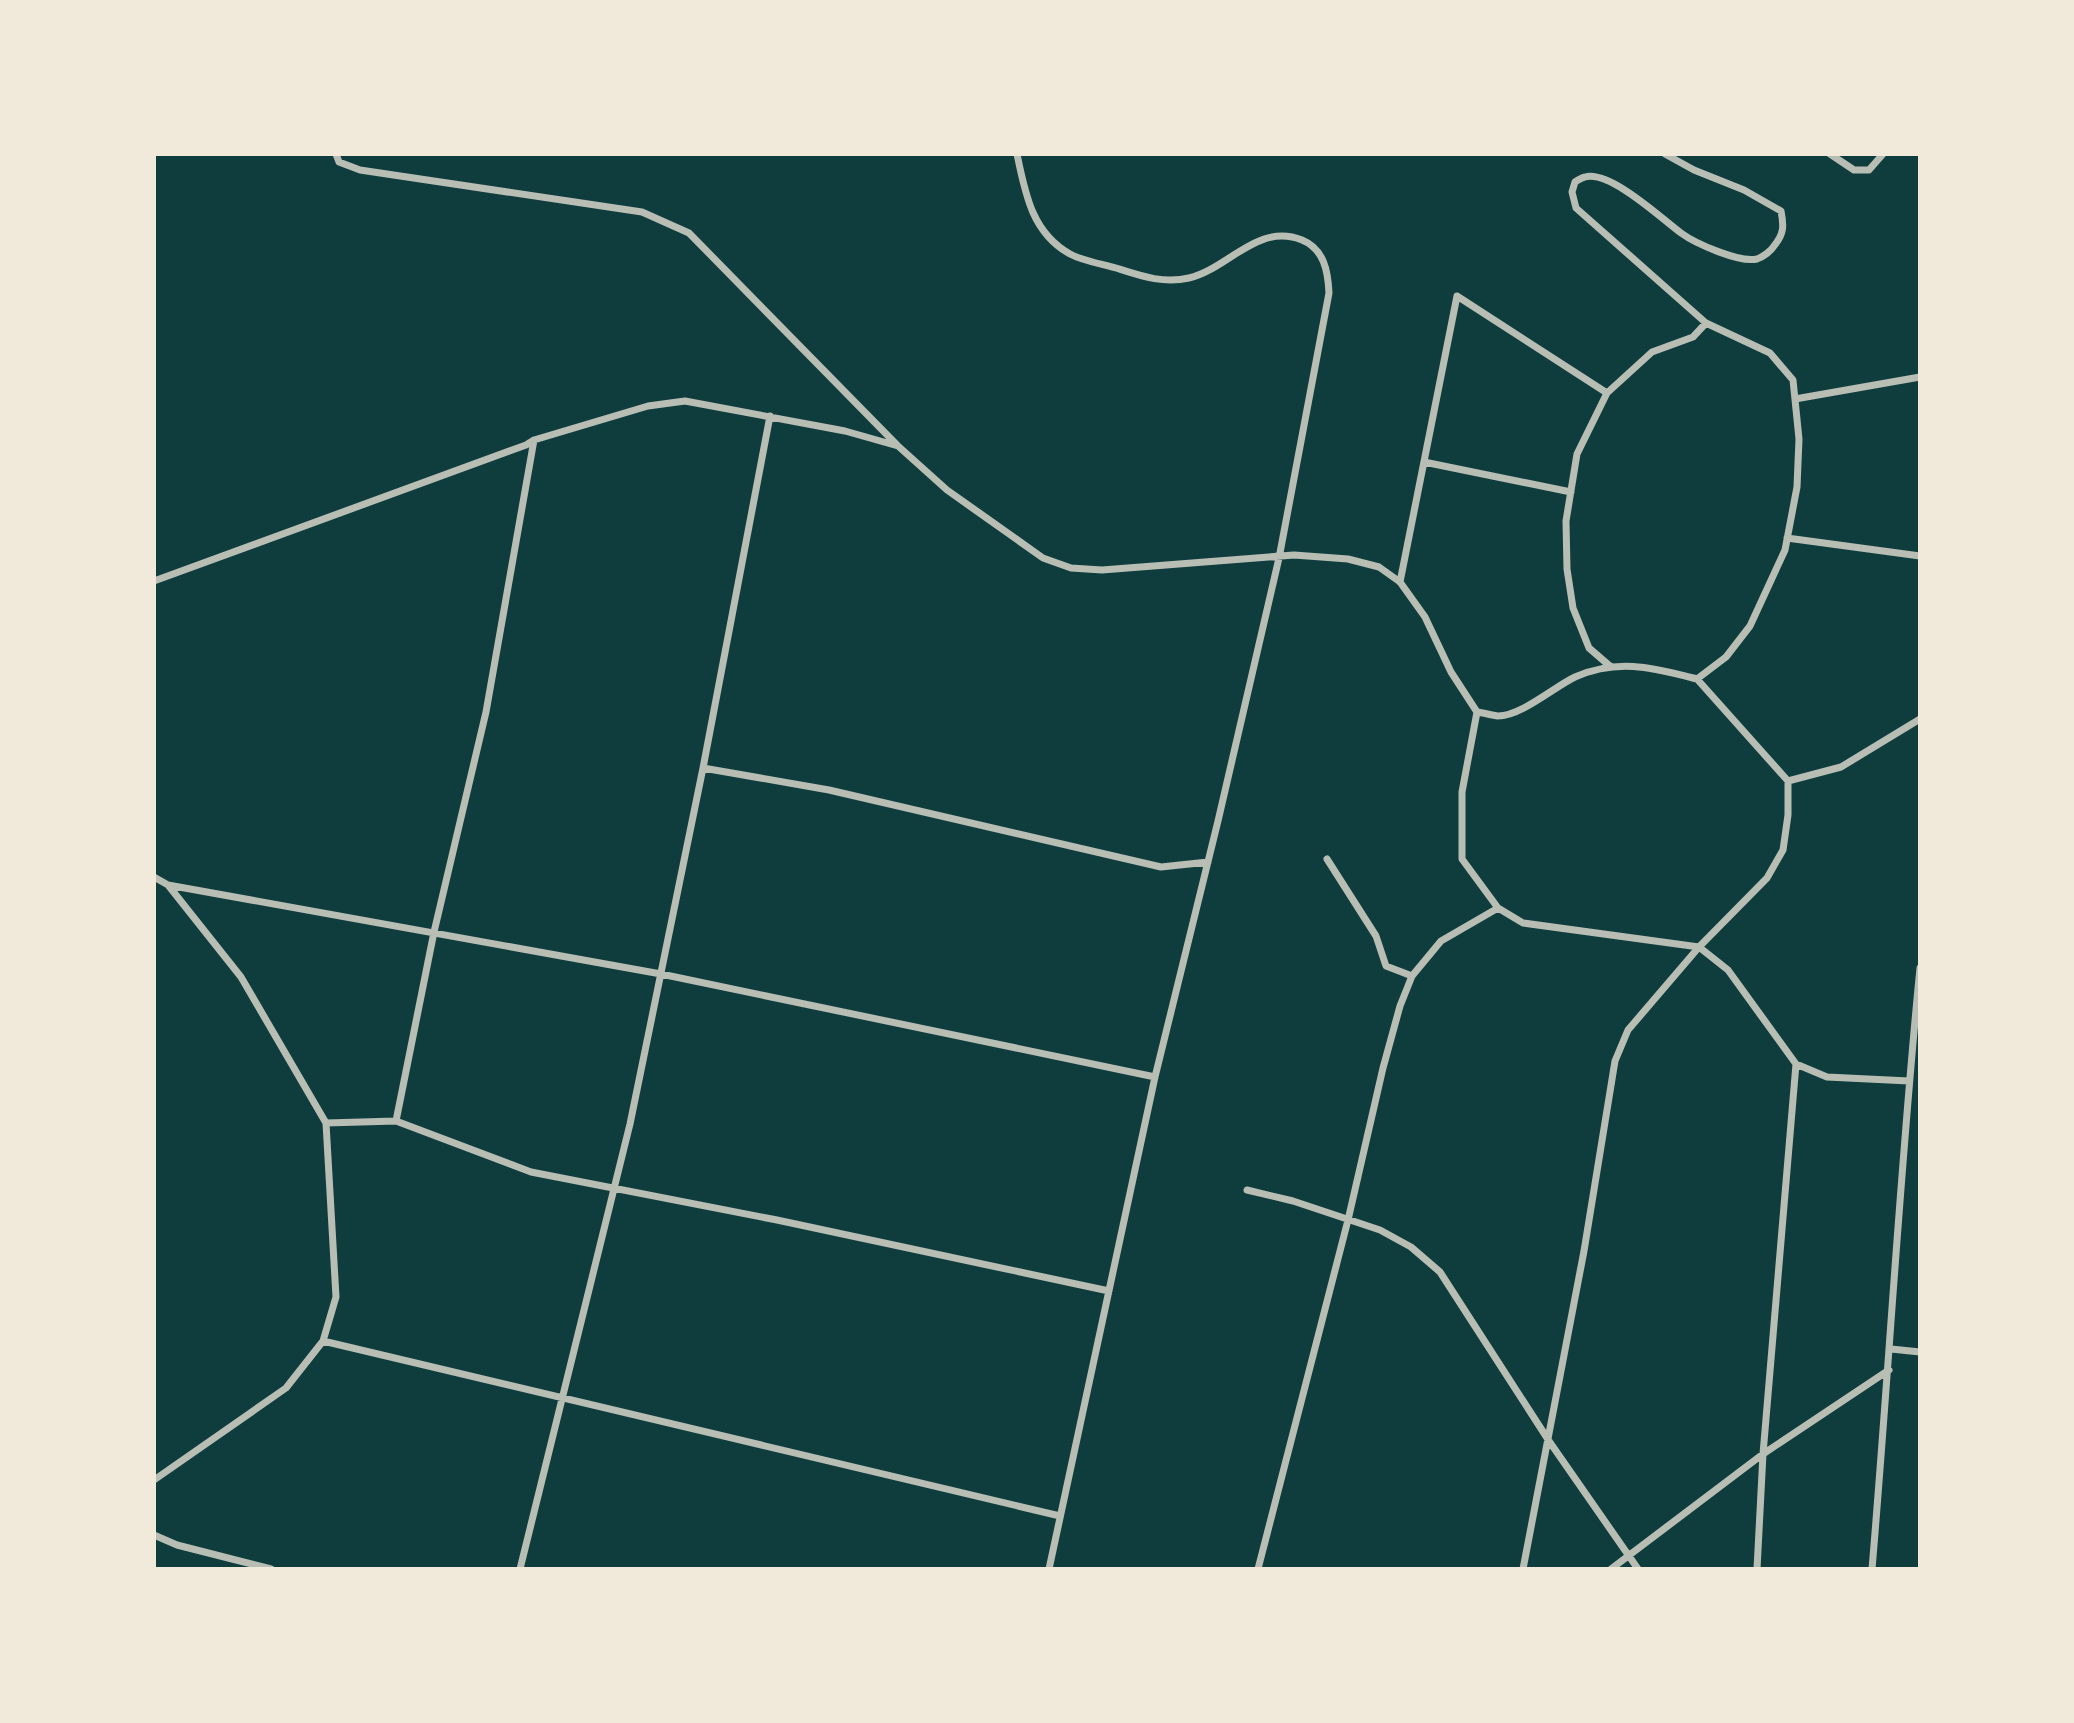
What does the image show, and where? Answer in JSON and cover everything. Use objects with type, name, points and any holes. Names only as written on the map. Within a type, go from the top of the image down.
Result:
[{"type":"street","points":[[336,154],[339,162],[360,170],[642,212],[689,233],[898,446],[947,490],[1043,558],[1071,568],[1102,570],[1294,555],[1348,559],[1379,567],[1400,582],[1425,617],[1451,672],[1477,712],[1462,792],[1462,859],[1497,908],[1523,923],[1699,947],[1728,970],[1796,1064],[1827,1077],[1909,1082]]},
{"type":"street","points":[[1017,154],[1032,216],[1048,238],[1071,255],[1155,280],[1191,278],[1261,239],[1291,236],[1314,245],[1327,268],[1329,293],[1279,558],[1155,1077],[1049,1569]]},
{"type":"street","points":[[1665,154],[1694,170],[1744,190],[1781,211],[1784,224],[1782,237],[1771,250],[1758,259],[1736,258],[1684,235],[1643,201],[1600,179],[1586,176],[1575,182],[1572,192],[1576,208],[1706,323],[1770,353],[1793,380],[1799,439],[1797,487],[1785,550],[1750,626],[1726,657],[1697,679]]},
{"type":"street","points":[[1830,154],[1854,170],[1869,170],[1883,154]]},
{"type":"street","points":[[1400,582],[1457,296],[1607,393]]},
{"type":"street","points":[[1611,667],[1589,648],[1573,608],[1567,569],[1566,520],[1577,454],[1607,393],[1652,352],[1693,337],[1706,323]]},
{"type":"street","points":[[1795,399],[1920,377]]},
{"type":"street","points":[[154,581],[534,440],[648,406],[685,401],[845,431],[898,446]]},
{"type":"street","points":[[520,1569],[630,1124],[703,768],[769,416]]},
{"type":"street","points":[[396,1121],[434,932],[486,712],[534,440]]},
{"type":"street","points":[[1424,462],[1571,492]]},
{"type":"street","points":[[1787,538],[1920,556]]},
{"type":"street","points":[[1477,712],[1500,716],[1530,704],[1576,677],[1611,667],[1641,665],[1697,679],[1788,781],[1788,815],[1783,850],[1767,878],[1699,947],[1629,1030],[1615,1061],[1549,1441],[1523,1569]]},
{"type":"street","points":[[1788,781],[1841,767],[1920,719]]},
{"type":"street","points":[[703,768],[829,790],[1161,867],[1208,862]]},
{"type":"street","points":[[1327,859],[1376,936],[1386,966],[1412,976]]},
{"type":"street","points":[[154,877],[168,885],[661,974],[1155,1077]]},
{"type":"street","points":[[154,1480],[286,1388],[323,1341],[336,1297],[326,1123],[241,977],[168,885]]},
{"type":"street","points":[[1258,1569],[1400,1006],[1412,976],[1441,942],[1497,908]]},
{"type":"street","points":[[1872,1569],[1920,968]]},
{"type":"street","points":[[1756,1569],[1763,1454],[1796,1064]]},
{"type":"street","points":[[326,1123],[396,1121],[531,1172],[1109,1291]]},
{"type":"street","points":[[1247,1190],[1293,1201],[1380,1230],[1411,1247],[1440,1272],[1549,1441],[1638,1569]]},
{"type":"street","points":[[323,1341],[1060,1516]]},
{"type":"street","points":[[1891,1349],[1920,1352]]},
{"type":"street","points":[[1611,1569],[1763,1454],[1889,1370]]},
{"type":"street","points":[[154,1535],[177,1545],[271,1569]]}]
